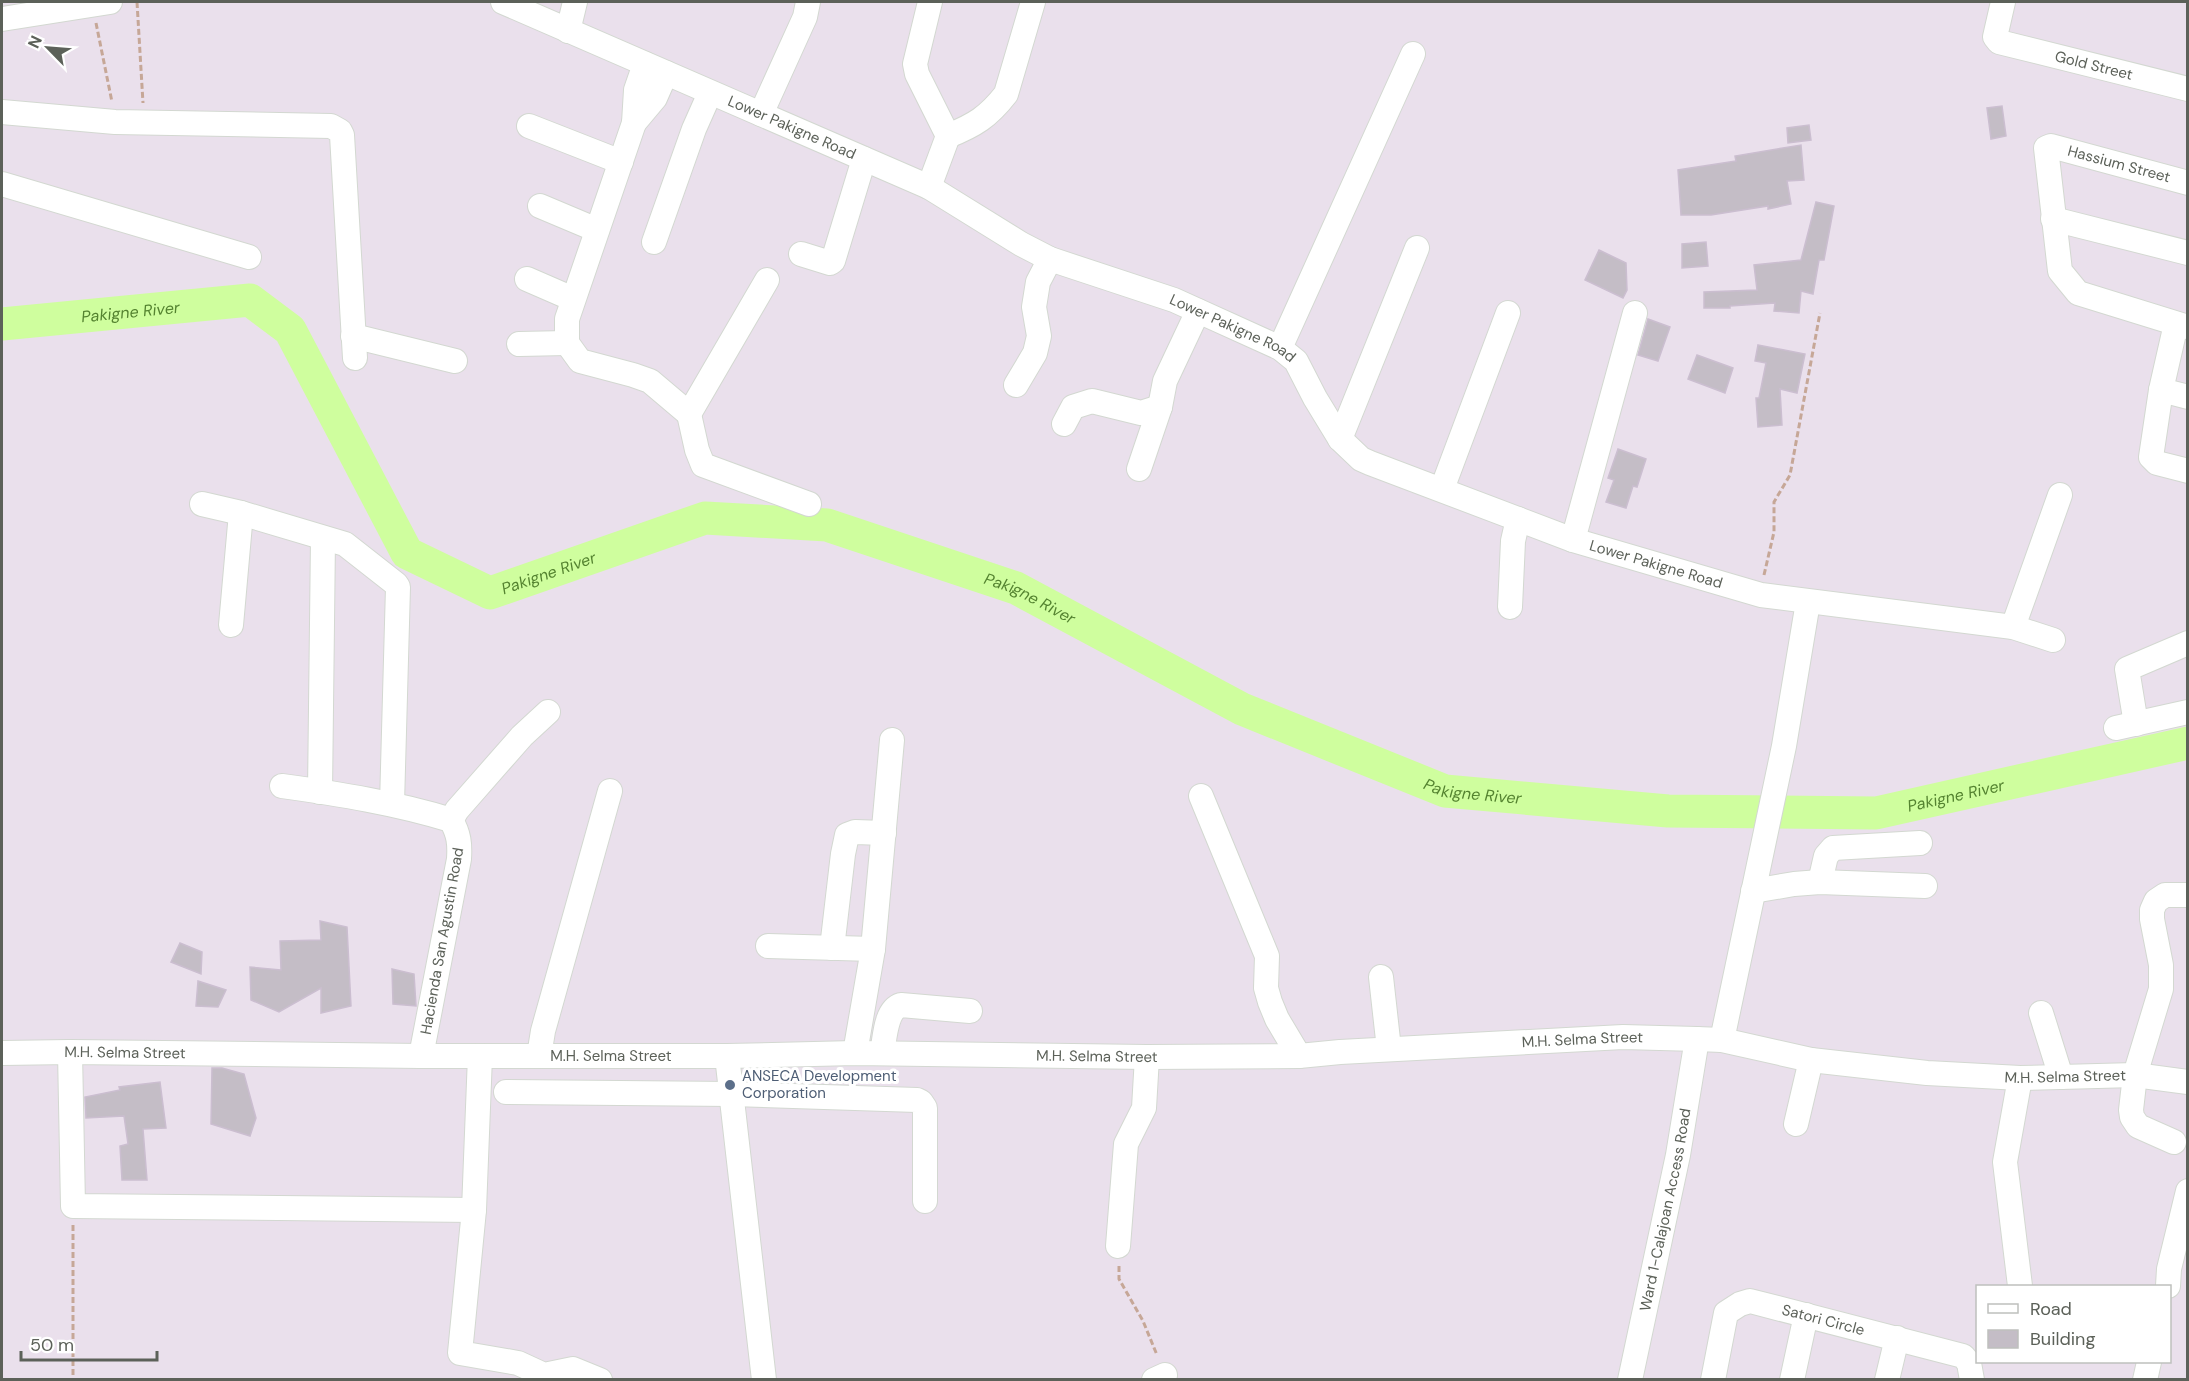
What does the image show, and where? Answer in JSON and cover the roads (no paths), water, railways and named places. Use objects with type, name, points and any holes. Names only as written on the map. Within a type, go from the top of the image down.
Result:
[{"type":"street","name":"Lower Pakigne Road","points":[[503,2],[929,187],[1021,244],[1050,259],[1174,300],[1280,348],[1296,361],[1340,439],[1366,461],[1573,540],[1761,595],[2013,627],[2053,640]]},
{"type":"street","points":[[568,31],[575,2]]},
{"type":"street","points":[[761,114],[805,17],[808,2]]},
{"type":"street","points":[[930,2],[915,64],[917,74],[948,136]]},
{"type":"street","points":[[929,187],[948,136],[974,125],[1006,94],[1033,2]]},
{"type":"street","name":"Gold Street","points":[[2003,2],[1995,37],[1999,42],[2187,89]]},
{"type":"street","points":[[2,19],[101,3]]},
{"type":"street","points":[[1280,348],[1413,54]]},
{"type":"street","points":[[645,64],[636,90],[634,123],[567,319],[567,343],[580,361],[650,381],[689,414],[696,450],[703,465],[809,504]]},
{"type":"street","points":[[634,123],[655,98],[666,73]]},
{"type":"street","points":[[654,242],[694,129],[710,93]]},
{"type":"street","points":[[2,112],[115,122],[331,126],[340,131],[342,135],[354,347],[455,361]]},
{"type":"street","points":[[529,126],[621,162]]},
{"type":"street","name":"Hassium Street","points":[[2053,219],[2045,152],[2046,148],[2051,146],[2187,183]]},
{"type":"street","points":[[801,254],[830,263],[833,261],[864,159]]},
{"type":"street","points":[[2,184],[249,257]]},
{"type":"street","points":[[540,206],[597,230]]},
{"type":"street","points":[[2187,253],[2053,219],[2060,271],[2078,293],[2182,325],[2160,390],[2151,456],[2157,463],[2187,471]]},
{"type":"street","points":[[1340,439],[1417,248]]},
{"type":"street","points":[[1017,386],[1035,352],[1039,336],[1034,307],[1038,282],[1050,259]]},
{"type":"street","points":[[527,279],[573,299]]},
{"type":"street","points":[[689,414],[767,280]]},
{"type":"street","points":[[1139,469],[1160,407],[1165,381],[1198,311]]},
{"type":"street","points":[[1442,489],[1508,313]]},
{"type":"street","points":[[1573,540],[1635,313]]},
{"type":"street","points":[[519,344],[567,343]]},
{"type":"street","points":[[2160,390],[2187,397]]},
{"type":"street","points":[[1064,424],[1073,407],[1092,401],[1141,414],[1160,407]]},
{"type":"street","points":[[2013,627],[2060,495]]},
{"type":"street","points":[[202,504],[241,513],[345,544],[394,581],[398,587],[392,804]]},
{"type":"street","points":[[231,626],[241,513]]},
{"type":"street","points":[[1510,607],[1513,541],[1518,519]]},
{"type":"street","points":[[320,792],[323,538]]},
{"type":"street","points":[[1722,1040],[1784,746],[1808,602]]},
{"type":"street","points":[[2187,644],[2127,669],[2126,726],[2187,712]]},
{"type":"street","points":[[282,786],[392,804],[451,820],[457,810],[522,736],[548,712]]},
{"type":"street","points":[[855,1053],[873,949],[892,740]]},
{"type":"street","points":[[539,1056],[543,1031],[610,791]]},
{"type":"street","points":[[1201,796],[1267,956],[1266,988],[1270,1002],[1277,1019],[1299,1056]]},
{"type":"street","name":"Hacienda San Agustin Road","points":[[421,1056],[459,859],[460,841],[451,820]]},
{"type":"street","points":[[832,948],[843,854],[848,835],[855,832],[884,833]]},
{"type":"street","points":[[1820,882],[1826,856],[1833,848],[1920,843]]},
{"type":"street","points":[[1753,891],[1820,882],[1925,886]]},
{"type":"street","points":[[2174,1142],[2138,1126],[2131,1110],[2135,1075],[2161,989],[2161,965],[2152,910],[2156,901],[2165,895],[2187,895]]},
{"type":"street","points":[[768,946],[873,949]]},
{"type":"street","points":[[1380,977],[1389,1049]]},
{"type":"street","points":[[882,1053],[890,1013],[894,1007],[900,1005],[970,1011]]},
{"type":"street","points":[[2041,1013],[2061,1077]]},
{"type":"street","name":"M.H. Selma Street","points":[[2,1053],[727,1056],[882,1053],[1147,1057],[1299,1056],[1623,1037],[1722,1040],[1811,1060],[1927,1073],[2020,1078],[2135,1075],[2187,1082]]},
{"type":"street","name":"Ward 1-Calajoan Access Road","points":[[1630,1380],[1678,1155],[1697,1039]]},
{"type":"street","points":[[70,1052],[73,1206],[474,1210]]},
{"type":"street","points":[[480,1056],[474,1210],[460,1353],[518,1363],[544,1375],[573,1369],[600,1380]]},
{"type":"street","points":[[727,1056],[764,1380]]},
{"type":"street","points":[[1118,1246],[1126,1144],[1144,1108],[1147,1057]]},
{"type":"street","points":[[1796,1124],[1811,1060]]},
{"type":"street","points":[[2020,1078],[2005,1162],[2020,1285]]},
{"type":"street","points":[[506,1092],[732,1094],[917,1100],[925,1108],[925,1201]]},
{"type":"street","points":[[2166,1281],[2187,1191]]},
{"type":"street","name":"Satori Circle","points":[[1713,1380],[1726,1313],[1750,1301],[1963,1356],[1969,1363],[1972,1380]]},
{"type":"street","points":[[1792,1380],[1806,1315]]},
{"type":"street","points":[[1887,1380],[1897,1338]]},
{"type":"street","points":[[2145,1380],[2149,1363]]},
{"type":"waterway","name":"Pakigne River","points":[[2,324],[250,300],[290,330],[407,553],[490,593],[705,518],[827,525],[1016,588],[1242,709],[1445,791],[1668,811],[1876,813],[2188,743]]},
{"type":"place","name":"ANSECA Development Corporation","points":[[730,1085]]}]
